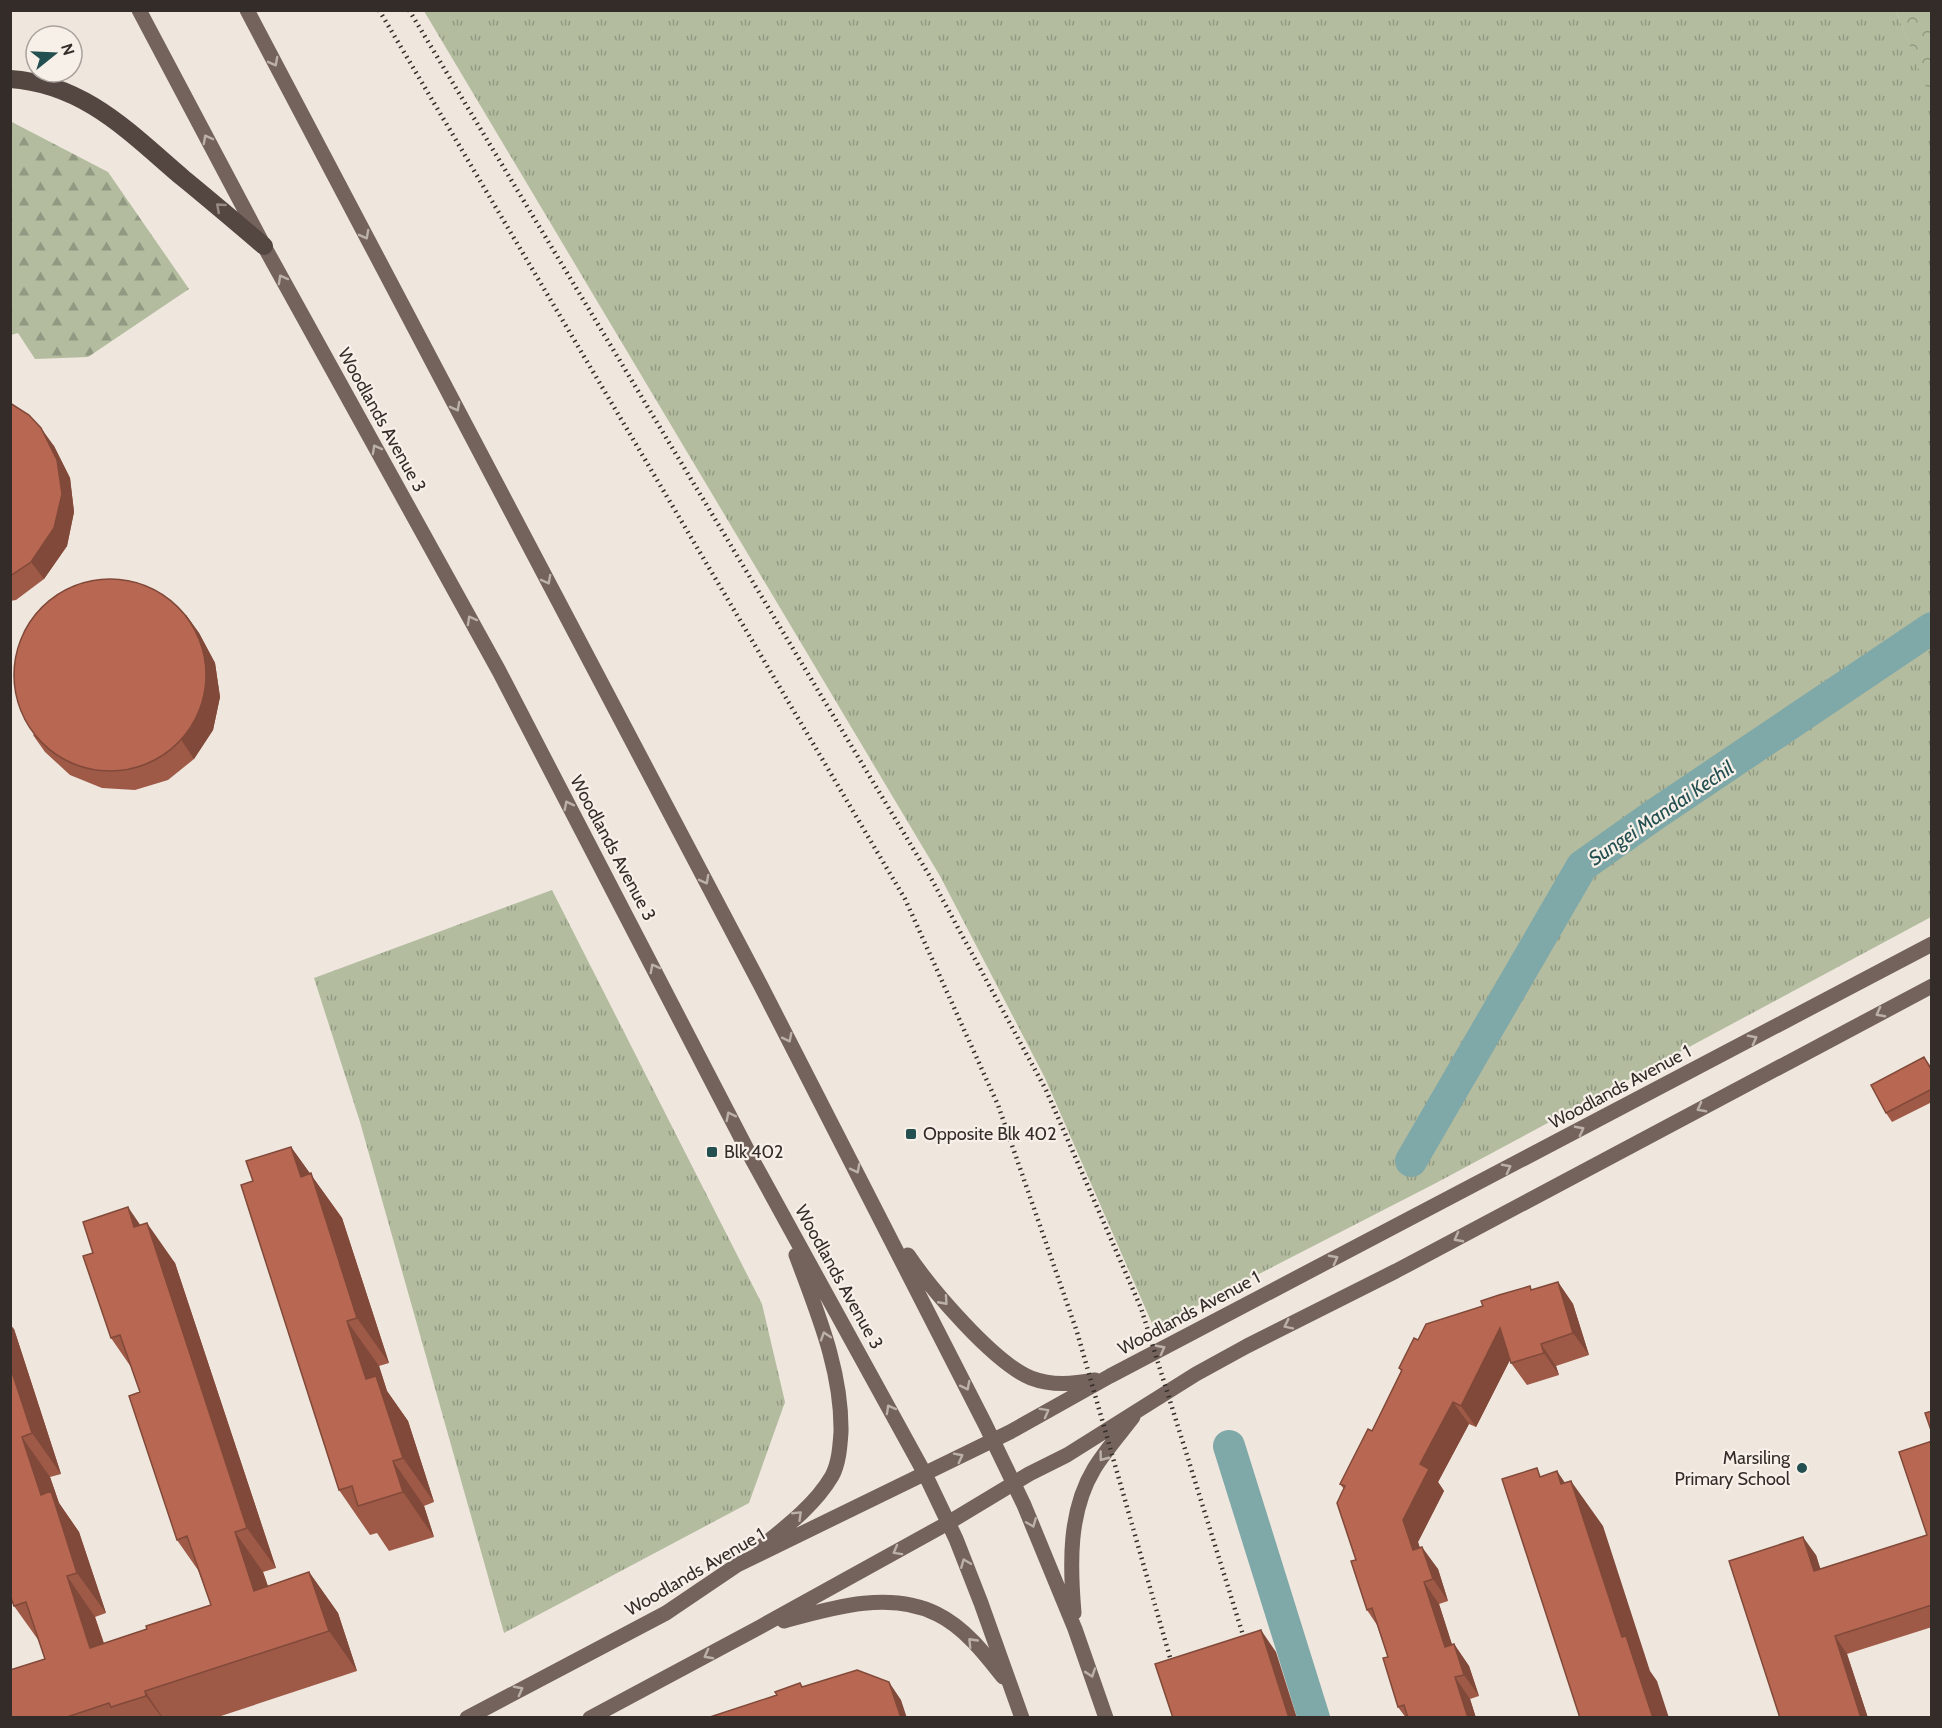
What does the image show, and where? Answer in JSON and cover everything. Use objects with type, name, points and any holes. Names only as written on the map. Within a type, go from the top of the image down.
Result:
[{"type":"highway","points":[[10,79],[49,87],[86,100],[135,135],[264,246]]},
{"type":"main road","name":"Woodlands Avenue 3","points":[[139,10],[264,246],[499,671],[777,1205],[925,1474],[981,1603],[1022,1718]]},
{"type":"main road","points":[[247,10],[761,986],[993,1440],[1014,1483],[1075,1629],[1106,1718]]},
{"type":"main road","name":"Woodlands Avenue 1","points":[[467,1718],[666,1613],[737,1566],[993,1440],[1110,1376],[1932,944]]},
{"type":"main road","points":[[590,1718],[948,1523],[1014,1483],[1067,1455],[1247,1346],[1396,1271],[1932,986]]},
{"type":"main road","points":[[873,1202],[915,1265],[939,1296],[989,1347],[1022,1373],[1050,1383],[1066,1384],[1110,1376]]},
{"type":"main road","points":[[737,1566],[778,1534],[819,1494],[838,1461],[841,1415],[838,1384],[831,1356],[777,1205]]},
{"type":"main road","points":[[1075,1629],[1072,1548],[1074,1522],[1094,1469],[1138,1410]]},
{"type":"main road","points":[[760,1627],[816,1612],[864,1604],[887,1603],[920,1607],[938,1614],[958,1628],[990,1661],[1010,1687]]},
{"type":"green space","points":[[424,11],[1896,11],[1932,100],[1931,917],[1436,1183],[1154,1328],[1045,1078],[940,876]]},
{"type":"green space","points":[[1896,11],[1931,11],[1931,100]]},
{"type":"green space","points":[[10,121],[108,172],[189,289],[88,357],[35,359],[18,333],[11,335]]},
{"type":"green space","points":[[552,890],[762,1304],[785,1402],[749,1503],[504,1633],[360,1122],[314,978]]},
{"type":"building","points":[[10,403],[29,415],[41,428],[57,460],[62,494],[54,528],[31,562],[10,576]]},
{"type":"building","points":[[119,579],[147,586],[164,595],[178,607],[190,621],[199,638],[205,656],[205,694],[199,712],[190,729],[178,743],[164,755],[147,764],[129,770],[101,771],[73,764],[56,755],[30,729],[15,694],[14,666],[21,638],[30,621],[56,595],[91,580]]},
{"type":"building","points":[[1924,1057],[1932,1071],[1932,1089],[1886,1113],[1871,1085]]},
{"type":"building","points":[[291,1147],[301,1177],[311,1173],[357,1318],[347,1321],[366,1379],[376,1376],[403,1458],[393,1461],[403,1492],[358,1506],[352,1486],[339,1490],[241,1185],[253,1181],[246,1161]]},
{"type":"building","points":[[128,1207],[134,1227],[147,1223],[231,1479],[247,1528],[235,1532],[254,1591],[309,1572],[329,1631],[145,1691],[146,1696],[111,1707],[109,1703],[64,1718],[10,1718],[10,1670],[45,1659],[26,1602],[14,1606],[10,1595],[10,1366],[32,1433],[22,1437],[41,1495],[51,1491],[77,1573],[67,1576],[90,1648],[147,1629],[146,1626],[211,1605],[187,1536],[177,1540],[129,1396],[140,1392],[120,1335],[111,1338],[83,1256],[93,1253],[83,1222]]},
{"type":"building","points":[[1558,1282],[1573,1333],[1541,1344],[1544,1353],[1511,1363],[1500,1328],[1461,1406],[1453,1402],[1420,1464],[1429,1469],[1403,1520],[1413,1550],[1422,1547],[1433,1579],[1424,1582],[1445,1647],[1454,1644],[1464,1675],[1455,1677],[1468,1718],[1408,1718],[1404,1705],[1398,1707],[1383,1658],[1388,1657],[1372,1608],[1367,1610],[1351,1561],[1356,1560],[1337,1503],[1345,1486],[1340,1484],[1368,1429],[1372,1431],[1402,1370],[1399,1368],[1414,1338],[1418,1340],[1426,1324],[1483,1306],[1481,1301],[1499,1295],[1530,1286],[1531,1290]]},
{"type":"building","points":[[1932,1411],[1932,1433],[1925,1413]]},
{"type":"building","points":[[1932,1441],[1932,1605],[1835,1636],[1861,1718],[1780,1718],[1729,1561],[1803,1537],[1814,1571],[1927,1535],[1899,1452]]},
{"type":"building","points":[[1537,1468],[1540,1477],[1557,1471],[1561,1484],[1571,1481],[1622,1637],[1626,1636],[1653,1718],[1580,1718],[1502,1479]]},
{"type":"building","points":[[1261,1630],[1289,1718],[1173,1718],[1155,1664]]},
{"type":"building","points":[[857,1670],[889,1682],[901,1718],[707,1718],[777,1695],[775,1692],[800,1683],[802,1687]]},
{"type":"waterway","name":"Sungei Mandai Kechil","points":[[1411,1161],[1582,866],[1932,628]]},
{"type":"waterway","points":[[1229,1446],[1314,1718]]},
{"type":"railway","points":[[379,10],[905,899],[998,1105],[1077,1332],[1175,1675]]},
{"type":"railway","points":[[409,10],[932,880],[1046,1090],[1141,1308],[1248,1651]]},
{"type":"place","name":"Opposite Blk 402","points":[[911,1134]]},
{"type":"place","name":"Blk 402","points":[[712,1152]]},
{"type":"place","name":"Marsiling Primary School","points":[[1802,1468]]}]
